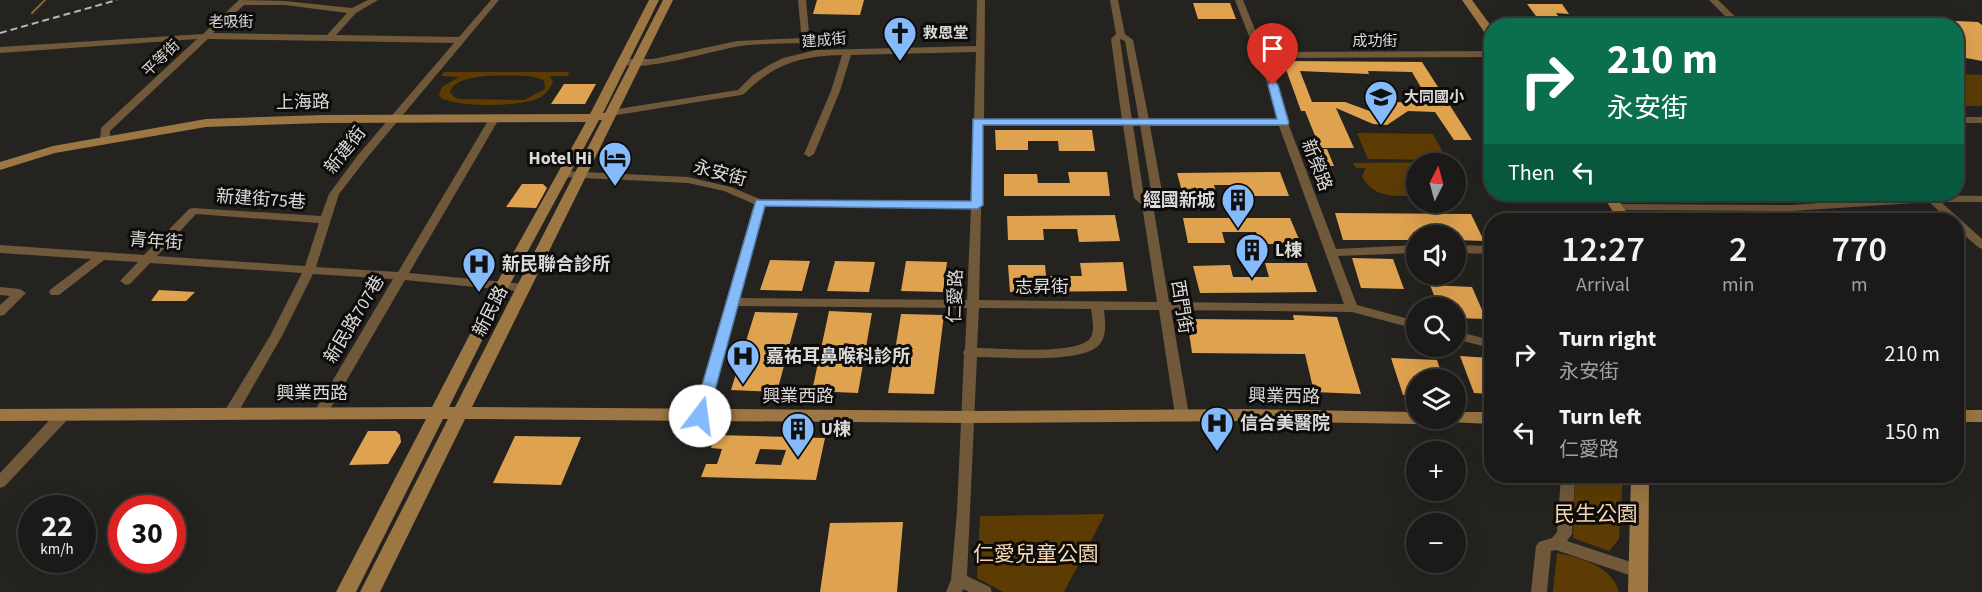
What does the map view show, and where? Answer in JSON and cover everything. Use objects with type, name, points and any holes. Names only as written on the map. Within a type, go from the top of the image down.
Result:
[{"type":"street","points":[[331,36],[353,11],[374,0]]},
{"type":"street","name":"新建街","points":[[231,412],[276,336],[309,271],[334,194],[393,120],[495,0]]},
{"type":"street","name":"新民路","points":[[370,592],[525,288],[611,113],[654,0]]},
{"type":"street","name":"新民路","points":[[346,592],[502,286],[562,174],[594,118],[668,0]]},
{"type":"street","points":[[802,0],[807,40],[816,52]]},
{"type":"street","name":"仁愛路","points":[[957,586],[973,306],[981,0]]},
{"type":"street","name":"西門街","points":[[1114,0],[1121,35],[1129,40],[1158,197],[1147,204]]},
{"type":"street","name":"新榮路","points":[[1239,0],[1273,85],[1283,123],[1352,308]]},
{"type":"street","points":[[1467,0],[1484,24]]},
{"type":"street","points":[[1713,0],[1732,18]]},
{"type":"street","points":[[243,1],[285,3],[353,11]]},
{"type":"street","name":"平等街","points":[[105,140],[105,130],[243,1]]},
{"type":"street","name":"西門街","points":[[1121,35],[1114,39],[1139,198],[1147,204],[1182,415]]},
{"type":"street","name":"老吸街","points":[[0,50],[206,36],[331,36],[462,40]]},
{"type":"street","points":[[629,62],[673,59],[737,44],[807,40]]},
{"type":"street","name":"建成街","points":[[611,113],[741,92],[756,77],[772,67],[786,60],[816,52],[979,49]]},
{"type":"street","points":[[809,154],[825,111],[843,77],[847,53]]},
{"type":"street","name":"成功街","points":[[1260,55],[1484,54]]},
{"type":"street","name":"上海路","points":[[0,166],[53,150],[206,123],[323,119],[594,118],[611,113]]},
{"type":"street","name":"新民路707巷","points":[[321,412],[494,119]]},
{"type":"street","points":[[1964,120],[1982,120]]},
{"type":"street","points":[[977,122],[1283,123]]},
{"type":"street","name":"永安街","points":[[562,174],[688,180],[727,189],[760,203],[977,205]]},
{"type":"street","points":[[1964,198],[1982,199]]},
{"type":"street","points":[[1613,201],[1621,213]]},
{"type":"street","points":[[1618,207],[1792,208],[1871,201]]},
{"type":"street","points":[[1933,201],[1946,213]]},
{"type":"street","points":[[700,416],[760,203]]},
{"type":"street","name":"新建街75巷","points":[[149,258],[193,211],[327,220]]},
{"type":"street","points":[[1964,229],[1981,243]]},
{"type":"street","name":"青年街","points":[[0,249],[309,271]]},
{"type":"street","points":[[1332,253],[1406,249]]},
{"type":"street","points":[[1466,249],[1484,250]]},
{"type":"street","points":[[55,292],[103,255]]},
{"type":"street","points":[[126,280],[149,258]]},
{"type":"street","name":"新民路707巷","points":[[309,271],[401,276],[525,288]]},
{"type":"street","points":[[0,291],[20,293],[0,312]]},
{"type":"street","name":"志昇街","points":[[732,302],[1352,308],[1406,322]]},
{"type":"street","points":[[969,352],[1058,354],[1085,349],[1095,342],[1099,332],[1097,305]]},
{"type":"street","points":[[1466,338],[1484,342]]},
{"type":"street","name":"興業西路","points":[[0,415],[321,412],[700,416],[1406,417]]},
{"type":"street","points":[[0,482],[62,416]]},
{"type":"street","points":[[1964,416],[1982,416]]},
{"type":"street","points":[[1466,418],[1484,418]]},
{"type":"street","points":[[1556,544],[1564,534],[1568,483]]},
{"type":"street","points":[[1638,592],[1640,483]]},
{"type":"street","points":[[1539,592],[1544,546],[1556,544],[1638,571]]},
{"type":"street","points":[[957,586],[984,592]]},
{"type":"green space","points":[[444,72],[569,72],[568,76],[550,76],[553,82],[541,97],[520,103],[491,105],[476,105],[441,98],[439,94],[442,87],[459,77],[441,76]],"holes":[[[486,76],[530,76],[544,80],[545,89],[524,100],[460,99],[454,97],[450,92],[454,85],[462,81]]]},
{"type":"green space","points":[[1964,74],[1982,75],[1982,106],[1964,106]]},
{"type":"green space","points":[[1357,133],[1433,134],[1443,153],[1406,153],[1406,159],[1368,159]]},
{"type":"green space","points":[[1406,162],[1406,196],[1378,192],[1366,183],[1362,176],[1366,168],[1356,168],[1353,163]]},
{"type":"green space","name":"民生公園","points":[[1575,483],[1623,483],[1619,539],[1609,551],[1573,538]]},
{"type":"green space","name":"仁愛兒童公園","points":[[1105,514],[1064,592],[1003,592],[977,578],[980,516]]},
{"type":"green space","name":"民生公園","points":[[1557,553],[1585,561],[1603,570],[1610,576],[1619,592],[1553,592]]},
{"type":"building","points":[[817,0],[864,0],[860,15],[813,14]]},
{"type":"building","points":[[1193,3],[1230,3],[1236,19],[1198,19]]},
{"type":"building","points":[[1527,4],[1562,4],[1569,14],[1556,13],[1560,18],[1538,18]]},
{"type":"building","points":[[1964,21],[1978,22],[1982,25],[1982,61],[1964,57]]},
{"type":"building","points":[[1283,61],[1422,62],[1472,140],[1454,140],[1435,112],[1408,111],[1387,125],[1373,124],[1336,108],[1354,148],[1320,148],[1305,111],[1301,111]],"holes":[[[1300,71],[1369,74],[1368,71],[1412,72],[1430,103],[1395,102],[1375,113],[1345,102],[1312,102]]]},
{"type":"building","points":[[564,84],[596,84],[585,104],[551,104]]},
{"type":"building","points":[[995,130],[1092,130],[1095,151],[1059,151],[1058,141],[1028,141],[1028,150],[996,150]]},
{"type":"building","points":[[1313,149],[1327,149],[1334,166],[1320,166]]},
{"type":"building","points":[[1068,172],[1107,172],[1110,196],[1004,196],[1004,174],[1037,174],[1038,183],[1070,183]]},
{"type":"building","points":[[1280,172],[1289,196],[1250,196],[1246,185],[1214,185],[1217,195],[1183,195],[1177,173]]},
{"type":"building","points":[[522,184],[543,184],[547,188],[536,208],[506,207]]},
{"type":"building","points":[[1335,213],[1471,214],[1484,241],[1466,240],[1466,225],[1406,225],[1406,240],[1343,240]]},
{"type":"building","name":"經國新城","points":[[1115,215],[1120,241],[1079,242],[1077,229],[1043,229],[1044,240],[1008,240],[1007,216]]},
{"type":"building","name":"經國新城","points":[[1183,218],[1290,218],[1301,244],[1260,244],[1256,232],[1222,232],[1225,243],[1188,243]]},
{"type":"building","points":[[1352,258],[1393,259],[1404,289],[1361,288]]},
{"type":"building","points":[[770,260],[810,261],[802,291],[760,290]]},
{"type":"building","points":[[835,261],[875,262],[869,292],[827,291]]},
{"type":"building","points":[[906,261],[947,262],[943,292],[901,291]]},
{"type":"building","points":[[1123,262],[1127,291],[1010,292],[1008,265],[1045,265],[1046,276],[1082,276],[1080,263]]},
{"type":"building","name":"L棟","points":[[1265,263],[1307,263],[1317,292],[1200,293],[1193,266],[1230,265],[1233,277],[1269,277]]},
{"type":"building","points":[[1430,285],[1472,287],[1484,319],[1466,318],[1466,297],[1435,297]]},
{"type":"building","points":[[159,290],[195,292],[186,301],[151,301]]},
{"type":"building","points":[[829,311],[872,313],[858,393],[812,391]]},
{"type":"building","points":[[755,312],[798,313],[777,392],[731,390]]},
{"type":"building","points":[[901,314],[944,315],[934,394],[888,393]]},
{"type":"building","points":[[1293,315],[1337,317],[1361,394],[1314,392],[1305,354],[1192,353],[1187,319],[1294,320]]},
{"type":"building","points":[[1460,357],[1484,358],[1484,394],[1474,393]]},
{"type":"building","points":[[1391,358],[1437,360],[1440,369],[1406,369],[1406,395],[1403,395]]},
{"type":"building","points":[[368,431],[396,431],[400,435],[401,442],[388,464],[349,465]]},
{"type":"building","points":[[715,435],[825,438],[816,480],[701,477],[706,464],[717,464],[722,449],[711,448]],"holes":[[[760,449],[786,450],[781,465],[755,464]]]},
{"type":"building","points":[[515,436],[581,437],[561,485],[493,483]]},
{"type":"building","points":[[903,522],[897,592],[820,592],[830,523]]},
{"type":"waterway","points":[[32,13],[45,0]]},
{"type":"railway","points":[[0,33],[117,0]]},
{"type":"place","name":"救恩堂","points":[[900,62]]},
{"type":"place","name":"大同國小","points":[[1381,126]]},
{"type":"place","name":"Hotel Hi","points":[[615,187]]},
{"type":"place","name":"經國新城","points":[[1238,229]]},
{"type":"place","name":"L棟","points":[[1252,279]]},
{"type":"place","name":"新民聯合診所","points":[[479,293]]},
{"type":"place","name":"嘉祐耳鼻喉科診所","points":[[743,385]]},
{"type":"place","name":"信合美醫院","points":[[1217,452]]},
{"type":"place","name":"U棟","points":[[798,458]]},
{"type":"route","points":[[700,416],[760,203],[977,205],[977,122],[1283,123],[1273,85]]}]
